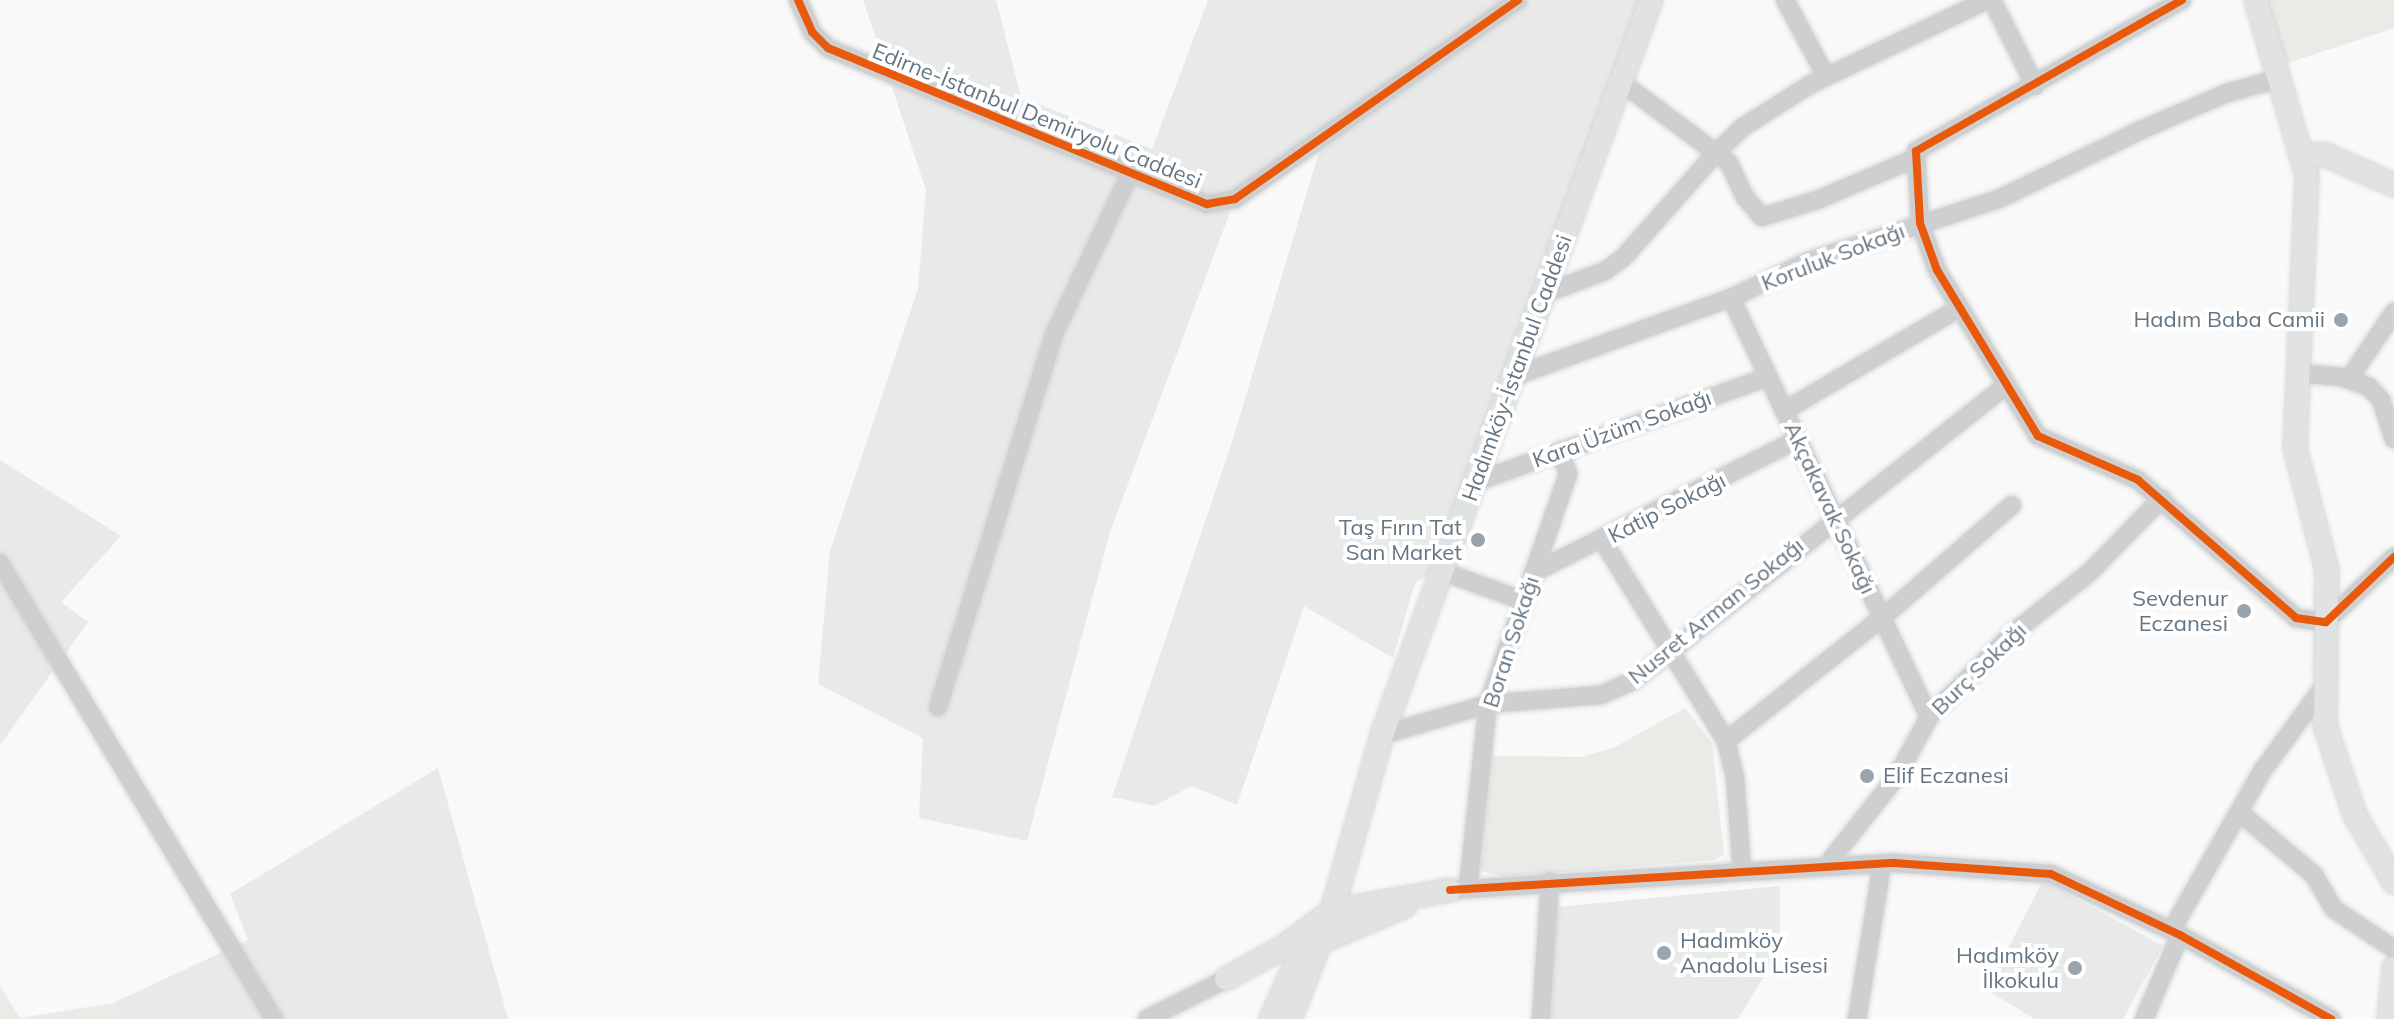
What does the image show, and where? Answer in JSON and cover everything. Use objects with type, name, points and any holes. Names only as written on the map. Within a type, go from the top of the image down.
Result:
[{"type":"main road","name":"Hadımköy-İstanbul Caddesi","points":[[1271,1019],[1301,954],[1332,911],[1382,735],[1651,0]]},
{"type":"main road","points":[[2256,0],[2304,154],[2308,211],[2295,448],[2327,570],[2325,725],[2355,815],[2394,882]]},
{"type":"main road","points":[[2304,154],[2326,155],[2394,185]]},
{"type":"main road","name":"Hadımköy-İstanbul Caddesi","points":[[1290,1019],[1352,797],[1382,735]]},
{"type":"main road","points":[[1332,911],[1459,888]]},
{"type":"main road","points":[[1226,979],[1316,933],[1459,888]]},
{"type":"main road","points":[[1226,979],[1301,954]]},
{"type":"main road","points":[[2389,1019],[2394,968]]},
{"type":"street","name":"Edirne-İstanbul Demiryolu Caddesi","points":[[798,0],[812,32],[828,48],[1207,204],[1235,199],[1518,0]]},
{"type":"street","points":[[1785,0],[1826,76]]},
{"type":"street","points":[[1544,294],[1605,271],[1743,127],[1826,76],[1990,0],[2035,86]]},
{"type":"street","points":[[2182,0],[1916,151],[1920,223],[1957,309],[2038,436],[2116,468],[2162,498],[2296,618],[2326,622],[2394,557]]},
{"type":"street","name":"Koruluk Sokağı","points":[[1515,376],[1731,298],[1809,261],[1999,199],[2141,130],[2227,93],[2281,78]]},
{"type":"street","points":[[1621,82],[1729,163],[1745,197],[1762,217],[1817,200],[1916,158]]},
{"type":"street","points":[[938,707],[1054,334],[1130,174]]},
{"type":"street","name":"Akçakavak Sokağı","points":[[1731,298],[1929,717]]},
{"type":"street","points":[[1784,411],[1957,309]]},
{"type":"street","points":[[2349,379],[2394,312]]},
{"type":"street","points":[[2298,373],[2349,379],[2378,394],[2394,439]]},
{"type":"street","name":"Kara Üzüm Sokağı","points":[[1476,482],[1768,377]]},
{"type":"street","name":"Nusret Arman Sokağı","points":[[1382,735],[1488,704],[1601,695],[1633,681],[1834,516],[2006,385]]},
{"type":"street","name":"Katip Sokağı","points":[[1533,573],[1603,541],[1798,439]]},
{"type":"street","name":"Boran Sokağı","points":[[1459,888],[1488,704],[1568,474],[1560,451]]},
{"type":"street","name":"Burç Sokağı","points":[[1826,866],[1897,776],[1929,717],[2013,633],[2090,572],[2162,498]]},
{"type":"street","points":[[1726,741],[1882,618],[2012,505]]},
{"type":"street","points":[[1603,541],[1726,741],[1735,777],[1742,870]]},
{"type":"street","points":[[0,563],[274,1019]]},
{"type":"street","points":[[1444,572],[1524,601]]},
{"type":"street","points":[[2144,1019],[2176,933],[2239,812],[2300,714],[2325,685]]},
{"type":"street","points":[[2239,812],[2314,875],[2334,909],[2394,949]]},
{"type":"street","points":[[1459,888],[1882,864],[2051,874],[2176,933],[2331,1019]]},
{"type":"street","points":[[1857,1019],[1882,864]]},
{"type":"street","points":[[1541,1019],[1550,881]]},
{"type":"street","points":[[1147,1019],[1226,979]]},
{"type":"shaded area","points":[[863,0],[996,0],[1021,97],[1152,149],[1208,0],[1647,0],[1432,574],[1415,583],[1393,658],[1304,606],[1237,805],[1192,786],[1154,806],[1112,797],[1233,439],[1322,142],[1235,199],[1110,532],[1027,841],[919,818],[923,738],[818,684],[830,551],[918,289],[926,190]]},
{"type":"shaded area","points":[[2266,0],[2394,0],[2394,28],[2285,64]]},
{"type":"shaded area","points":[[0,460],[121,536],[61,602],[88,622],[0,745]]},
{"type":"shaded area","points":[[1685,708],[1712,743],[1724,854],[1715,860],[1506,877],[1472,869],[1491,756],[1582,757],[1615,747]]},
{"type":"shaded area","points":[[438,768],[508,1019],[117,1019],[113,1003],[248,940],[230,894]]},
{"type":"shaded area","name":"Hadımköy İlkokulu","points":[[2043,880],[2163,946],[2123,1019],[2035,1019],[1987,990]]},
{"type":"shaded area","name":"Hadımköy Anadolu Lisesi","points":[[1780,886],[1780,935],[1767,971],[1738,1019],[1551,1019],[1557,907]]},
{"type":"shaded area","points":[[0,986],[20,1018],[113,1003],[117,1019],[0,1019]]},
{"type":"cycle path","points":[[798,0],[812,32],[828,48],[1207,204],[1235,199],[1518,0]]},
{"type":"cycle path","points":[[2182,0],[1916,151],[1920,223],[1937,270],[2038,436],[2138,480],[2296,618],[2326,622],[2394,557]]},
{"type":"cycle path","points":[[1450,890],[1894,863],[2051,874],[2180,935],[2331,1019]]},
{"type":"place","name":"Hadım Baba Camii","points":[[2341,320]]},
{"type":"place","name":"Taş Fırın Tat San Market","points":[[1478,540]]},
{"type":"place","name":"Sevdenur Eczanesi","points":[[2244,611]]},
{"type":"place","name":"Elif Eczanesi","points":[[1867,776]]},
{"type":"place","name":"Hadımköy Anadolu Lisesi","points":[[1664,953]]},
{"type":"place","name":"Hadımköy İlkokulu","points":[[2075,968]]}]
